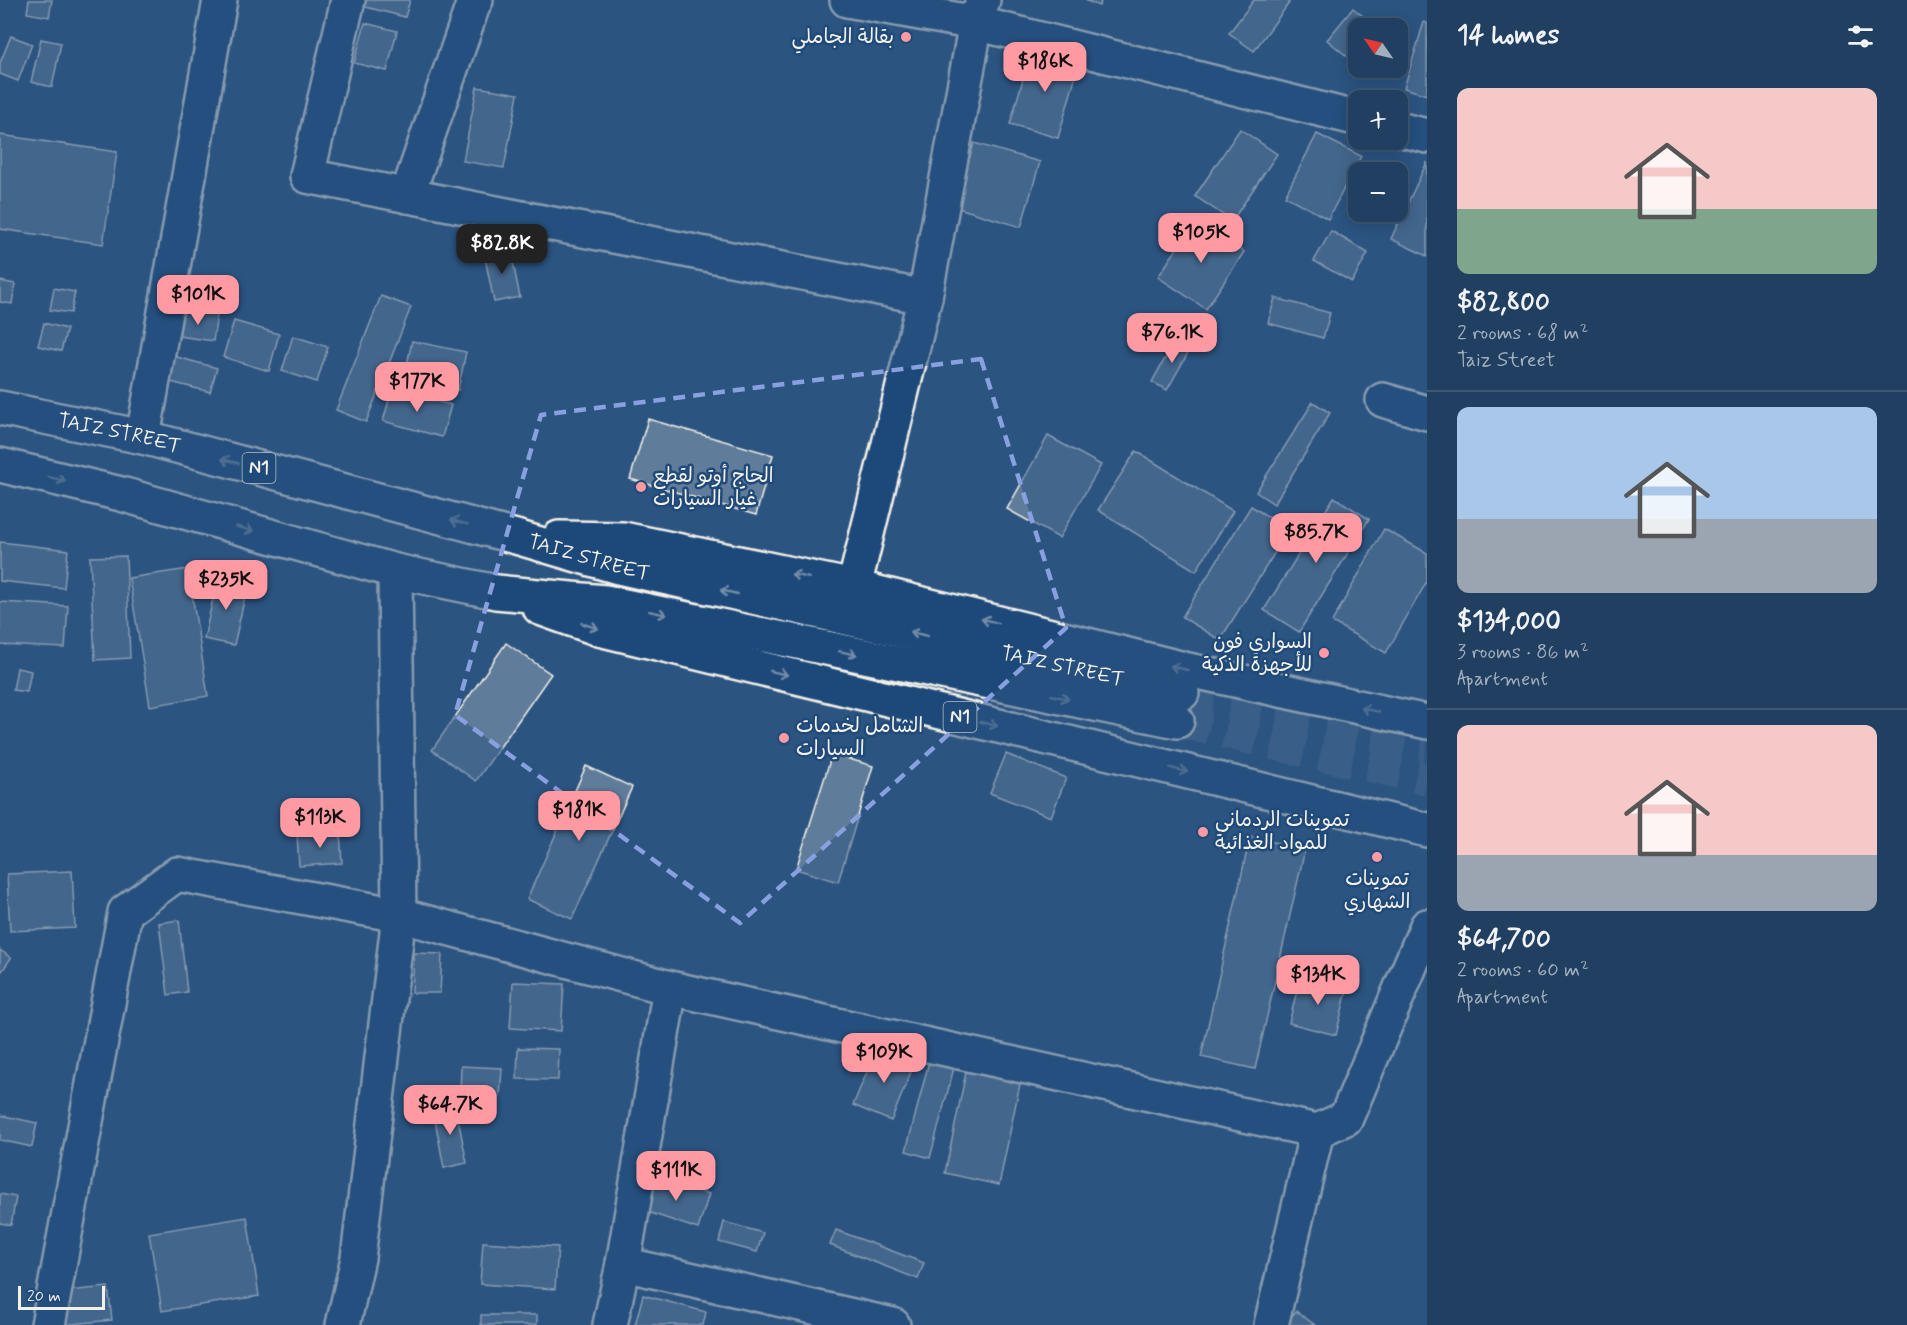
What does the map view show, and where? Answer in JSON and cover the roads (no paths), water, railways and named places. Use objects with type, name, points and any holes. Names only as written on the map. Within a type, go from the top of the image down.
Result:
[{"type":"main road","points":[[142,437],[220,0]]},
{"type":"main road","points":[[348,0],[307,176],[925,297]]},
{"type":"main road","points":[[407,196],[476,0]]},
{"type":"main road","points":[[847,0],[979,11],[1348,116]]},
{"type":"main road","points":[[854,587],[925,297],[979,11]]},
{"type":"main road","points":[[1408,131],[1427,136]]},
{"type":"main road","points":[[1383,400],[1427,413]]},
{"type":"main road","name":"TAIZ STREET","points":[[0,408],[142,437],[516,537],[618,567],[1179,707],[605,602],[496,592],[395,571],[122,494],[0,465]]},
{"type":"main road","name":"N1","points":[[516,537],[623,539],[854,587],[1184,669],[1427,722]]},
{"type":"main road","points":[[343,1325],[358,1258],[399,915],[395,571]]},
{"type":"main road","name":"N1","points":[[496,592],[599,629],[1427,830]]},
{"type":"main road","points":[[48,1325],[124,912],[177,874],[399,915],[670,988],[1317,1131],[1346,1118],[1427,926]]},
{"type":"main road","points":[[610,1325],[623,1264],[670,988]]},
{"type":"main road","points":[[1271,1325],[1317,1131]]},
{"type":"main road","points":[[623,1264],[893,1325]]},
{"type":"tunnel","points":[[1182,693],[1427,745]]},
{"type":"tunnel","points":[[1177,721],[1427,779]]},
{"type":"place","name":"بقالة الجاملي","points":[[906,37]]},
{"type":"place","name":"الحاج أوتو لقطع غيار السيارات","points":[[641,487]]},
{"type":"place","name":"السواري فون للأجهزة الذكية","points":[[1324,653]]},
{"type":"place","name":"الشامل لخدمات السيارات","points":[[784,738]]},
{"type":"place","name":"تموينات الردماني للمواد الغذائية","points":[[1203,832]]},
{"type":"place","name":"تموينات الشهاري","points":[[1377,857]]}]
